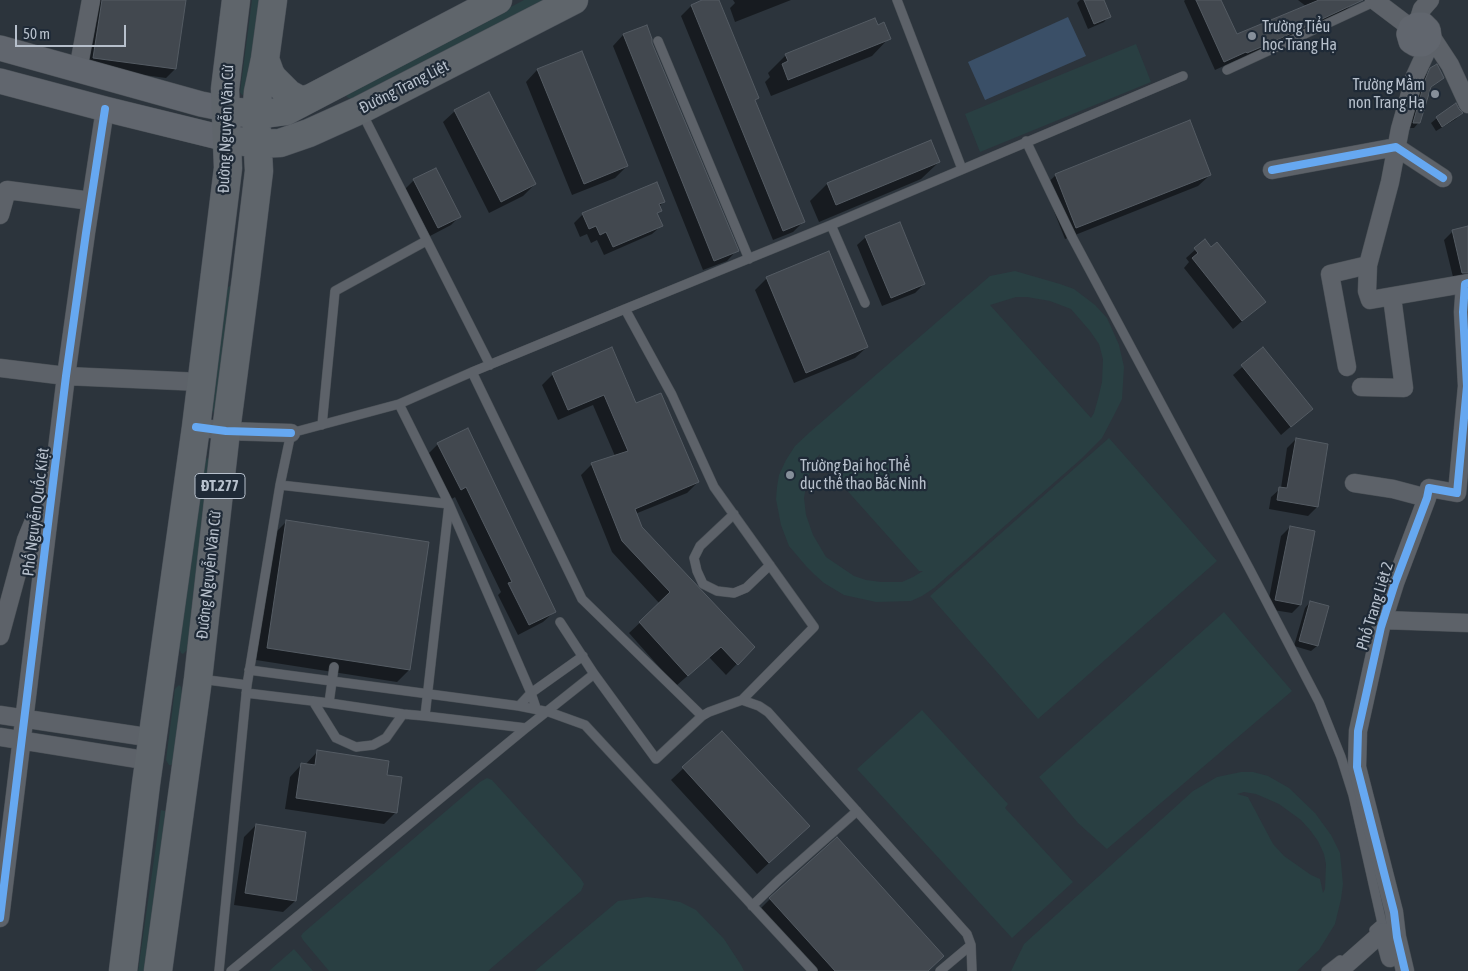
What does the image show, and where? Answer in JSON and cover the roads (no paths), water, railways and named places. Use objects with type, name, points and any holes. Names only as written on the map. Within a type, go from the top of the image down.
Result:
[{"type":"main road","name":"Đường Nguyễn Văn Cừ","points":[[123,971],[196,427],[228,168],[225,89],[236,0]]},
{"type":"main road","name":"Đường Nguyễn Văn Cừ","points":[[158,971],[198,679],[258,171],[256,115],[258,92],[265,59],[273,0]]},
{"type":"main road","name":"Đường Trang Liệt","points":[[226,109],[256,115],[286,111],[498,0]]},
{"type":"main road","name":"Đường Trang Liệt","points":[[227,139],[257,144],[280,143],[292,140],[360,110],[574,0]]},
{"type":"main road","points":[[265,59],[273,78],[289,94],[298,99],[311,98]]},
{"type":"main road","points":[[162,675],[198,679]]},
{"type":"main road","points":[[150,761],[182,790]]},
{"type":"street","points":[[78,70],[91,0]]},
{"type":"street","points":[[1354,483],[1392,489],[1427,498],[1428,488],[1457,493],[1467,386],[1463,312],[1466,284],[1370,300],[1367,292],[1368,265],[1390,182],[1396,147],[1415,76],[1427,50],[1420,32],[1422,9],[1430,0]]},
{"type":"street","points":[[1375,1],[1420,32],[1450,65],[1468,104]]},
{"type":"street","points":[[0,48],[226,109]]},
{"type":"street","points":[[0,81],[227,139]]},
{"type":"street","name":"Phố Nguyễn Quốc Kiệt","points":[[0,918],[5,839],[22,742],[66,376],[105,109]]},
{"type":"street","points":[[1272,170],[1396,147],[1443,178]]},
{"type":"street","points":[[0,215],[3,189],[91,201]]},
{"type":"street","points":[[1347,367],[1330,274],[1368,265]]},
{"type":"street","points":[[1361,387],[1404,388],[1392,296]]},
{"type":"street","points":[[0,368],[66,376],[201,382]]},
{"type":"street","points":[[196,427],[226,431],[291,433]]},
{"type":"street","name":"Phố Trang Liệt 2","points":[[1405,971],[1397,937],[1394,912],[1357,768],[1358,731],[1383,620],[1395,582],[1427,498]]},
{"type":"street","points":[[0,636],[26,540],[33,523],[51,501]]},
{"type":"street","points":[[1383,620],[1468,623]]},
{"type":"street","points":[[0,715],[24,720],[150,761]]},
{"type":"street","points":[[0,737],[150,761]]},
{"type":"street","points":[[1339,971],[1383,932],[1394,971]]},
{"type":"lane","points":[[897,0],[962,169]]},
{"type":"lane","points":[[1227,70],[1375,1]]},
{"type":"lane","points":[[658,41],[749,259]]},
{"type":"lane","points":[[219,971],[246,689],[280,485],[291,433],[399,404],[1183,76]]},
{"type":"lane","points":[[360,110],[490,365]]},
{"type":"lane","points":[[1026,142],[1072,237],[1319,702],[1341,757],[1353,794],[1382,923],[1326,971]]},
{"type":"lane","points":[[831,224],[865,303]]},
{"type":"lane","points":[[322,425],[335,291],[426,241]]},
{"type":"lane","points":[[560,622],[594,674],[656,759],[702,716],[742,700],[814,627],[714,487],[672,395],[625,308]]},
{"type":"lane","points":[[472,372],[582,599],[702,716]]},
{"type":"lane","points":[[399,404],[449,504],[536,708]]},
{"type":"lane","points":[[280,485],[449,504]]},
{"type":"lane","points":[[426,716],[449,504]]},
{"type":"lane","points":[[734,514],[700,546],[694,558],[703,584],[716,591],[734,593],[746,588],[770,565]]},
{"type":"lane","points":[[518,706],[531,693],[583,656]]},
{"type":"lane","points":[[329,703],[334,667]]},
{"type":"lane","points":[[249,670],[536,708],[584,725],[813,971]]},
{"type":"lane","points":[[232,971],[594,674]]},
{"type":"lane","points":[[198,679],[313,701],[403,714],[526,728]]},
{"type":"lane","points":[[742,700],[759,706],[768,712],[967,934],[971,945],[972,971]]},
{"type":"lane","points":[[313,701],[336,738],[356,747],[373,746],[386,738],[403,714]]},
{"type":"lane","points":[[752,906],[857,812]]},
{"type":"lane","points":[[940,971],[971,945]]},
{"type":"water","points":[[1068,17],[1086,56],[985,100],[968,62]]},
{"type":"place","name":"Trường Tiểu học Trang Hạ","points":[[1252,36]]},
{"type":"place","name":"Trường Mầm non Trang Hạ","points":[[1435,94]]},
{"type":"place","name":"Trường Đại học Thể dục thể thao Bắc Ninh","points":[[790,475]]}]
